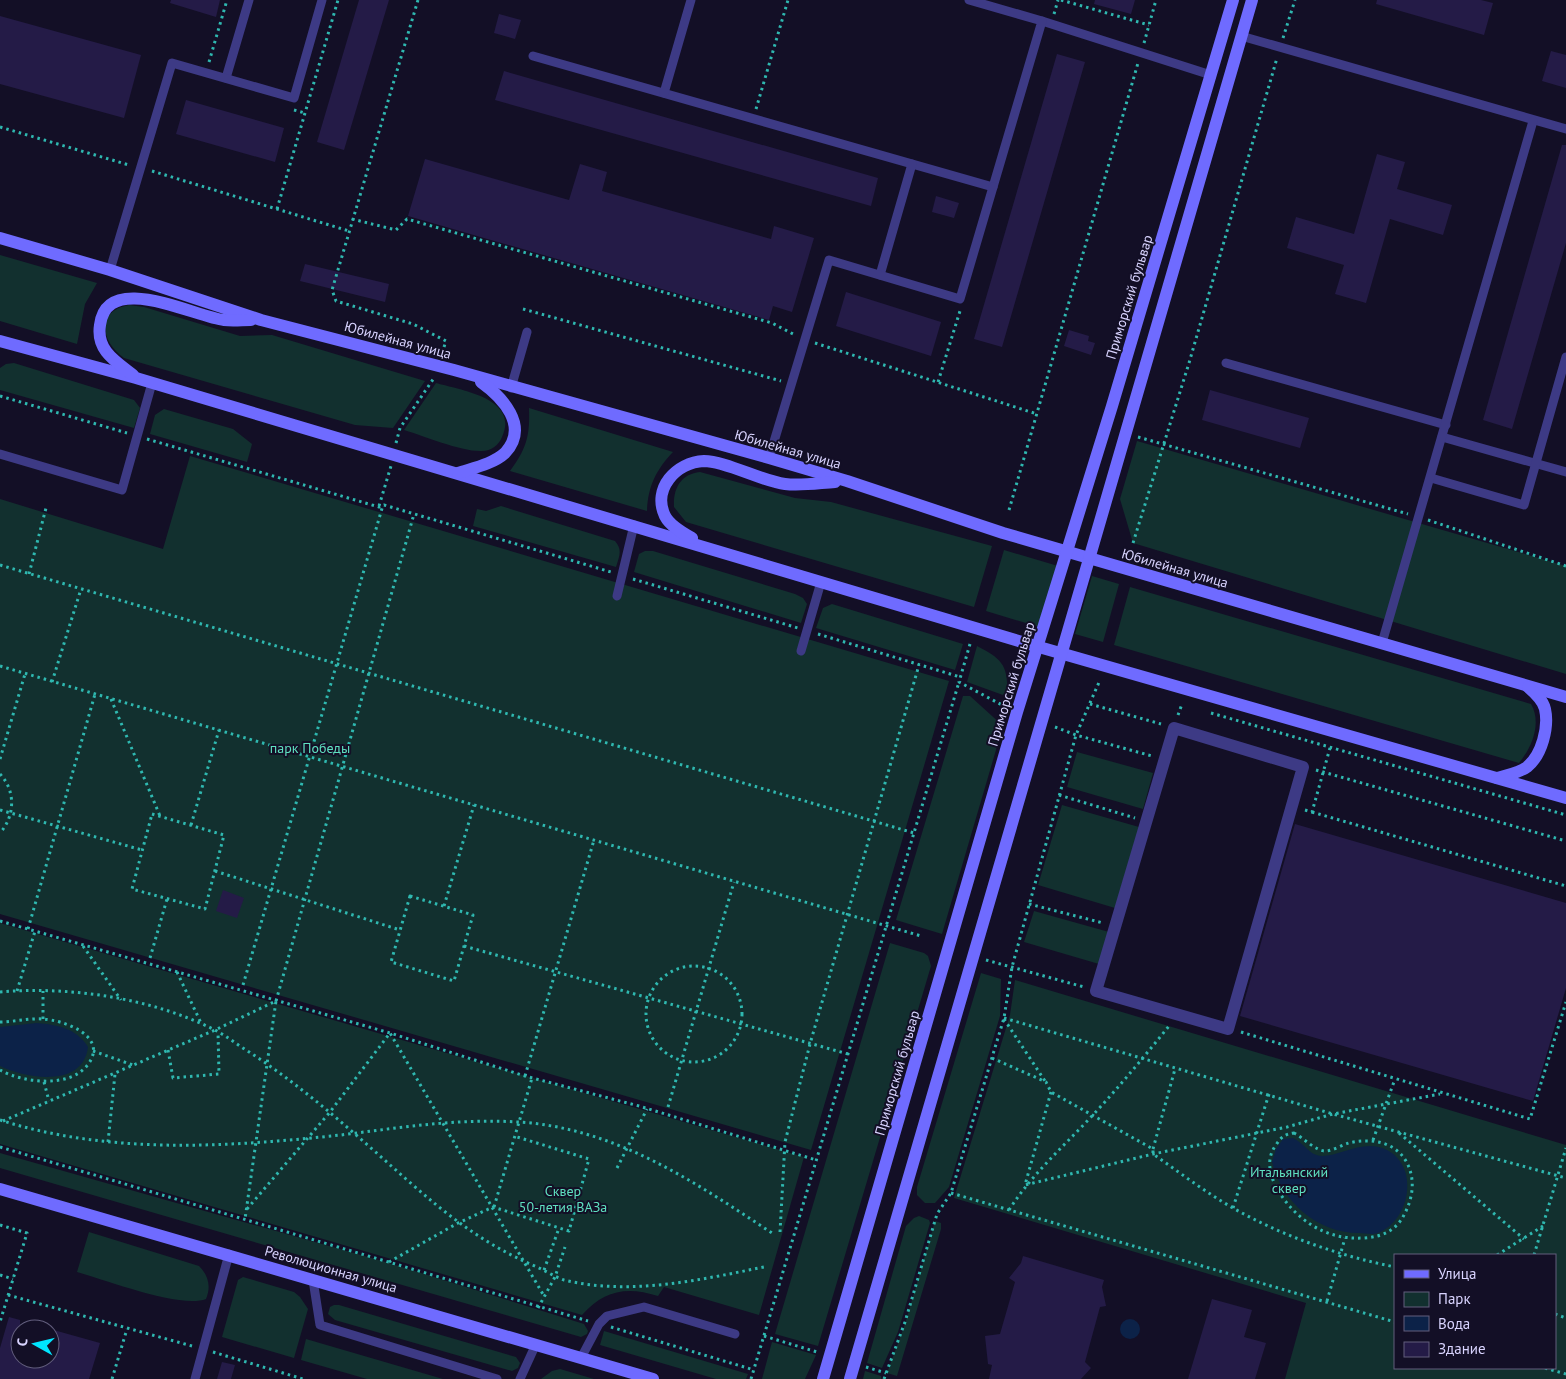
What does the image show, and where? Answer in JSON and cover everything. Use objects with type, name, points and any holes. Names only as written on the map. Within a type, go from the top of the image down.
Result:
[{"type":"main road","points":[[850,1379],[1252,0]]},
{"type":"main road","name":"Приморский бульвар","points":[[823,1379],[1017,712],[1068,552],[1211,75],[1231,1]]},
{"type":"main road","name":"Юбилейная улица","points":[[0,238],[110,270],[261,320],[769,458],[1003,533],[1566,697]]},
{"type":"main road","points":[[136,378],[106,354],[100,340],[100,320],[106,309],[115,302],[141,298],[224,320],[261,320]]},
{"type":"main road","points":[[0,341],[136,378],[1039,647],[1566,798]]},
{"type":"main road","points":[[458,473],[488,463],[504,454],[510,445],[513,434],[514,421],[509,408],[497,394],[473,377]]},
{"type":"main road","points":[[709,548],[679,530],[666,517],[661,499],[666,482],[675,471],[688,463],[705,461],[785,484],[848,482]]},
{"type":"main road","points":[[1497,778],[1527,767],[1536,756],[1542,743],[1546,726],[1545,708],[1537,695],[1524,684]]},
{"type":"main road","name":"Революционная улица","points":[[0,1189],[653,1379]]},
{"type":"street","points":[[1174,728],[1303,767],[1228,1029],[1096,991],[1163,759],[1174,728]]},
{"type":"lane","points":[[226,78],[249,0]]},
{"type":"lane","points":[[110,270],[172,63],[294,98],[322,0]]},
{"type":"lane","points":[[664,93],[691,0]]},
{"type":"lane","points":[[970,0],[1211,75]]},
{"type":"lane","points":[[769,458],[829,260],[960,299],[1042,21]]},
{"type":"lane","points":[[1241,36],[1566,129]]},
{"type":"lane","points":[[533,56],[993,187]]},
{"type":"lane","points":[[1382,643],[1533,121]]},
{"type":"lane","points":[[880,275],[912,164]]},
{"type":"lane","points":[[512,388],[527,332]]},
{"type":"lane","points":[[1430,478],[1524,505],[1564,371],[1566,357]]},
{"type":"lane","points":[[1226,364],[1446,425]]},
{"type":"lane","points":[[0,454],[122,490],[152,383]]},
{"type":"lane","points":[[1442,437],[1566,472]]},
{"type":"lane","points":[[617,596],[634,525]]},
{"type":"lane","points":[[801,650],[821,582]]},
{"type":"lane","points":[[195,1379],[228,1254]]},
{"type":"lane","points":[[313,1280],[320,1325],[497,1379]]},
{"type":"lane","points":[[581,1358],[599,1324],[606,1316],[644,1307],[735,1334]]},
{"type":"lane","points":[[520,1379],[536,1344]]},
{"type":"path","points":[[206,72],[227,0]]},
{"type":"path","points":[[278,209],[338,0]]},
{"type":"path","points":[[0,127],[348,231],[418,0]]},
{"type":"path","points":[[754,119],[788,0]]},
{"type":"path","points":[[1061,0],[1149,24]]},
{"type":"path","points":[[1009,510],[1156,0]]},
{"type":"path","points":[[1133,543],[1164,445],[1294,0]]},
{"type":"path","points":[[286,108],[305,113]]},
{"type":"path","points":[[352,218],[396,230],[407,219],[772,323],[805,340],[1037,414]]},
{"type":"path","points":[[523,309],[791,384]]},
{"type":"path","points":[[0,396],[379,507],[384,505],[919,665],[959,679],[1002,705]]},
{"type":"path","points":[[1134,436],[1317,486],[1419,517],[1566,566]]},
{"type":"path","points":[[243,985],[384,505]]},
{"type":"path","points":[[29,574],[46,508]]},
{"type":"path","points":[[245,1219],[276,1001],[414,514]]},
{"type":"path","points":[[0,565],[874,819],[914,833]]},
{"type":"path","points":[[52,682],[81,589]]},
{"type":"path","points":[[751,1379],[970,644]]},
{"type":"path","points":[[780,1232],[784,1150],[810,1044],[919,665]]},
{"type":"path","points":[[0,666],[921,936]]},
{"type":"path","points":[[0,759],[25,674]]},
{"type":"path","points":[[884,1379],[905,1322],[937,1214],[951,1193],[1004,1018],[1012,967],[1076,735],[1098,680],[1108,682]]},
{"type":"path","points":[[28,929],[95,694]]},
{"type":"path","points":[[110,699],[161,817]]},
{"type":"path","points":[[1173,702],[1191,707]]},
{"type":"path","points":[[1090,704],[1174,728],[1182,704]]},
{"type":"path","points":[[1210,712],[1566,815]]},
{"type":"path","points":[[1055,727],[1076,735],[1163,759]]},
{"type":"path","points":[[191,826],[219,730]]},
{"type":"path","points":[[1312,812],[1330,748]]},
{"type":"path","points":[[1303,767],[1566,841]]},
{"type":"path","points":[[0,774],[9,787],[12,799],[11,813],[7,824],[0,832]]},
{"type":"path","points":[[1059,795],[1146,821]]},
{"type":"path","points":[[444,906],[474,806]]},
{"type":"path","points":[[1292,806],[1566,886]]},
{"type":"path","points":[[0,810],[142,850]]},
{"type":"path","points":[[152,814],[161,817],[224,835],[205,910],[132,889],[152,814]]},
{"type":"path","points":[[525,1076],[594,840]]},
{"type":"path","points":[[214,871],[400,930]]},
{"type":"path","points":[[668,1107],[734,882]]},
{"type":"path","points":[[410,896],[444,906],[473,915],[454,981],[391,962],[410,896]]},
{"type":"path","points":[[150,958],[167,899]]},
{"type":"path","points":[[1029,904],[1116,926]]},
{"type":"path","points":[[0,921],[390,1033],[525,1076],[647,1109],[816,1160]]},
{"type":"path","points":[[17,991],[35,931]]},
{"type":"path","points":[[82,945],[122,1000]]},
{"type":"path","points":[[464,946],[848,1054]]},
{"type":"path","points":[[974,956],[1096,991]]},
{"type":"path","points":[[687,966],[708,967],[720,972],[731,982],[740,996],[743,1012],[742,1024],[737,1038],[726,1051],[714,1058],[698,1062],[681,1061],[669,1056],[659,1047],[649,1031],[646,1017],[649,998],[660,979],[672,971],[687,966]]},
{"type":"path","points":[[177,972],[201,1024]]},
{"type":"path","points":[[42,1019],[43,991]]},
{"type":"path","points":[[0,992],[43,991],[83,993],[122,1000],[160,1008],[217,1031],[268,1064],[330,1112],[458,1223],[478,1238],[555,1277],[612,1287],[652,1286],[696,1281],[764,1268]]},
{"type":"path","points":[[1,1121],[217,1031],[276,1001]]},
{"type":"path","points":[[1228,1029],[1440,1094],[1530,1119],[1566,1002]]},
{"type":"path","points":[[1009,1210],[1025,1186],[1092,1116],[1178,1014]]},
{"type":"path","points":[[1004,1018],[1333,1114],[1566,1178]]},
{"type":"path","points":[[1004,1018],[1046,1082],[1050,1092],[1025,1186]]},
{"type":"path","points":[[0,1022],[42,1019],[72,1026],[90,1041],[93,1051],[90,1063],[78,1074],[44,1082],[14,1077],[0,1070]]},
{"type":"path","points":[[168,1050],[173,1078],[219,1074],[217,1031]]},
{"type":"path","points":[[247,1209],[330,1112],[390,1033]]},
{"type":"path","points":[[390,1033],[544,1296]]},
{"type":"path","points":[[93,1051],[133,1065]]},
{"type":"path","points":[[992,1058],[1046,1082]]},
{"type":"path","points":[[1176,1069],[1152,1149],[1153,1154],[1233,1208],[1285,1232],[1341,1254],[1394,1267]]},
{"type":"path","points":[[108,1142],[115,1073]]},
{"type":"path","points":[[493,1207],[532,1078]]},
{"type":"path","points":[[1373,1140],[1395,1079]]},
{"type":"path","points":[[44,1082],[49,1101]]},
{"type":"path","points":[[1050,1092],[1152,1149]]},
{"type":"path","points":[[1233,1208],[1269,1094]]},
{"type":"path","points":[[1025,1186],[1153,1154],[1287,1127],[1333,1114],[1440,1094]]},
{"type":"path","points":[[617,1168],[647,1109]]},
{"type":"path","points":[[1,1121],[30,1130],[108,1142],[174,1146],[308,1138],[442,1122],[518,1123],[575,1132],[627,1148],[678,1172],[774,1235]]},
{"type":"path","points":[[1287,1127],[1288,1134]]},
{"type":"path","points":[[1397,1132],[1524,1239]]},
{"type":"path","points":[[1294,1133],[1306,1139],[1316,1148],[1326,1151],[1351,1143],[1373,1140],[1391,1146],[1406,1160],[1413,1181],[1410,1203],[1400,1224],[1379,1237],[1345,1238],[1329,1234],[1309,1223],[1279,1192],[1269,1161],[1274,1147],[1282,1136],[1294,1133]]},
{"type":"path","points":[[389,1263],[458,1223],[493,1207],[569,1231],[589,1159],[514,1136]]},
{"type":"path","points":[[0,1147],[538,1308],[754,1370]]},
{"type":"path","points":[[1534,1254],[1566,1148]]},
{"type":"path","points":[[951,1193],[1394,1322]]},
{"type":"path","points":[[0,1225],[26,1233],[0,1322]]},
{"type":"path","points":[[1499,1254],[1543,1226]]},
{"type":"path","points":[[544,1270],[559,1228]]},
{"type":"path","points":[[1327,1301],[1345,1238]]},
{"type":"path","points":[[538,1308],[555,1277],[565,1247]]},
{"type":"path","points":[[0,1275],[13,1279]]},
{"type":"path","points":[[8,1295],[204,1349],[303,1379]]},
{"type":"path","points":[[112,1379],[128,1329]]},
{"type":"path","points":[[764,1336],[818,1352]]},
{"type":"path","points":[[865,1366],[886,1373]]},
{"type":"path","points":[[1548,1369],[1566,1374]]},
{"type":"green space","points":[[0,255],[97,283],[85,304],[77,344],[0,321]]},
{"type":"green space","points":[[129,305],[144,307],[240,336],[272,335],[425,381],[393,428],[355,425],[124,358],[110,344],[105,328],[106,320],[111,314],[118,308]]},
{"type":"green space","points":[[14,363],[134,400],[140,408],[134,428],[0,390],[0,368],[6,364]]},
{"type":"green space","points":[[436,383],[485,398],[503,413],[505,424],[501,440],[497,445],[485,451],[474,451],[404,430]]},
{"type":"green space","points":[[529,408],[673,452],[662,465],[654,479],[649,494],[647,511],[510,471],[524,448],[529,426]]},
{"type":"green space","points":[[164,409],[233,429],[252,444],[247,462],[150,434],[155,415]]},
{"type":"green space","points":[[1137,441],[1566,566],[1566,674],[1133,543],[1120,499]]},
{"type":"green space","name":"парк Победы","points":[[190,456],[949,681],[811,1150],[0,914],[0,499],[163,549]]},
{"type":"green space","points":[[700,472],[795,498],[831,502],[992,546],[974,607],[686,522],[674,507],[675,494],[679,483],[683,479],[693,473]]},
{"type":"green space","points":[[501,506],[615,541],[620,551],[616,567],[473,526],[477,509],[486,511]]},
{"type":"green space","points":[[1004,550],[1058,566],[1039,627],[986,611]]},
{"type":"green space","points":[[645,551],[653,551],[795,594],[803,598],[807,604],[801,623],[634,572],[639,554]]},
{"type":"green space","points":[[1092,576],[1119,584],[1103,642],[1075,634]]},
{"type":"green space","points":[[1130,587],[1531,704],[1536,719],[1534,735],[1528,750],[1519,763],[1114,645]]},
{"type":"green space","points":[[832,604],[963,644],[955,670],[816,628],[823,608]]},
{"type":"green space","points":[[977,646],[997,658],[1004,668],[1007,691],[1003,695],[967,682]]},
{"type":"green space","points":[[963,696],[970,696],[1003,726],[942,934],[896,920]]},
{"type":"green space","points":[[1077,752],[1153,773],[1143,809],[1067,787]]},
{"type":"green space","points":[[1062,805],[1139,827],[1115,908],[1038,885]]},
{"type":"green space","points":[[1034,911],[1109,932],[1099,964],[1024,942]]},
{"type":"green space","name":"Сквер 50-летия ВАЗа","points":[[0,923],[804,1157],[759,1315],[664,1287],[658,1296],[636,1291],[617,1292],[608,1295],[599,1300],[582,1315],[0,1144]]},
{"type":"green space","points":[[890,943],[924,953],[928,956],[931,966],[818,1346],[775,1334]]},
{"type":"green space","points":[[981,973],[1001,979],[1000,1016],[949,1187],[935,1203],[925,1203],[917,1195],[917,1187]]},
{"type":"green space","name":"Итальянский сквер","points":[[1015,980],[1566,1145],[1566,1379],[1285,1379],[1306,1303],[954,1198],[1010,1015]]},
{"type":"green space","points":[[0,1153],[389,1263],[584,1324],[588,1331],[587,1334],[581,1337],[0,1168]]},
{"type":"green space","points":[[919,1216],[929,1220],[930,1223],[898,1332],[882,1368],[867,1363],[906,1226]]},
{"type":"green space","points":[[935,1221],[941,1223],[941,1229],[897,1376],[887,1373],[905,1324]]},
{"type":"green space","points":[[89,1232],[199,1266],[208,1282],[206,1299],[194,1301],[162,1297],[77,1272]]},
{"type":"green space","points":[[243,1277],[294,1292],[308,1309],[294,1358],[222,1337],[238,1280]]},
{"type":"green space","points":[[334,1305],[516,1357],[520,1363],[518,1368],[512,1371],[335,1320],[328,1314],[330,1307]]},
{"type":"green space","points":[[604,1331],[748,1374],[746,1379],[716,1379],[600,1345]]},
{"type":"green space","points":[[306,1339],[443,1379],[367,1379],[301,1360]]},
{"type":"green space","points":[[772,1342],[816,1355],[805,1379],[762,1379]]},
{"type":"green space","points":[[560,1369],[594,1379],[541,1379],[552,1371]]},
{"type":"green space","points":[[865,1371],[881,1376],[881,1379],[863,1379]]},
{"type":"water","points":[[37,1023],[66,1029],[83,1041],[88,1047],[84,1060],[76,1069],[52,1077],[38,1077],[11,1071],[0,1066],[0,1027]]},
{"type":"water","points":[[1293,1138],[1312,1153],[1321,1156],[1367,1146],[1387,1150],[1397,1158],[1404,1168],[1407,1181],[1404,1206],[1398,1217],[1389,1227],[1378,1233],[1368,1234],[1344,1232],[1329,1228],[1304,1212],[1284,1190],[1272,1162],[1276,1149],[1283,1139]]},
{"type":"water","points":[[1130,1319],[1137,1322],[1140,1329],[1137,1336],[1130,1339],[1123,1336],[1120,1329],[1123,1322]]},
{"type":"building","points":[[171,0],[220,0],[216,17],[170,3]]},
{"type":"building","points":[[359,0],[389,0],[344,150],[317,142]]},
{"type":"building","points":[[1095,0],[1135,0],[1131,14],[1094,4]]},
{"type":"building","points":[[1377,0],[1481,0],[1493,3],[1484,35],[1376,4]]},
{"type":"building","points":[[499,14],[521,20],[515,39],[494,33]]},
{"type":"building","points":[[0,16],[141,55],[124,118],[0,84]]},
{"type":"building","points":[[1551,51],[1566,55],[1566,88],[1542,81]]},
{"type":"building","points":[[1057,54],[1085,62],[1002,347],[974,339]]},
{"type":"building","points":[[504,71],[878,178],[871,206],[495,100]]},
{"type":"building","points":[[186,100],[284,128],[275,162],[176,134]]},
{"type":"building","points":[[1562,145],[1566,145],[1566,243],[1512,429],[1483,420]]},
{"type":"building","points":[[1377,154],[1405,162],[1397,189],[1452,205],[1443,235],[1390,219],[1366,303],[1335,294],[1344,265],[1287,248],[1296,217],[1354,234]]},
{"type":"building","points":[[425,159],[569,200],[580,164],[607,172],[602,191],[771,239],[774,226],[814,238],[792,312],[773,306],[769,320],[408,216]]},
{"type":"building","points":[[936,196],[959,203],[954,218],[932,212]]},
{"type":"building","points":[[305,264],[389,284],[385,302],[300,281]]},
{"type":"building","points":[[846,292],[941,322],[931,356],[836,326]]},
{"type":"building","points":[[1069,330],[1089,336],[1088,341],[1095,343],[1091,355],[1064,346]]},
{"type":"building","points":[[1210,390],[1309,418],[1300,448],[1202,420]]},
{"type":"building","points":[[1295,824],[1566,903],[1566,988],[1533,1101],[1240,1016]]},
{"type":"building","points":[[223,890],[244,898],[237,918],[216,911]]},
{"type":"building","points":[[1023,1256],[1104,1280],[1102,1287],[1106,1306],[1100,1307],[1085,1362],[1091,1368],[1081,1379],[989,1379],[992,1365],[988,1364],[985,1336],[1000,1334],[1015,1282],[1009,1278],[1021,1263]]},
{"type":"building","points":[[1212,1299],[1252,1310],[1244,1337],[1266,1343],[1255,1379],[1188,1379]]},
{"type":"building","points":[[9,1317],[16,1319],[10,1319],[10,1369],[60,1369],[60,1332],[100,1343],[89,1379],[0,1379],[0,1348]]},
{"type":"building","points":[[222,1362],[235,1365],[231,1379],[217,1379]]}]
